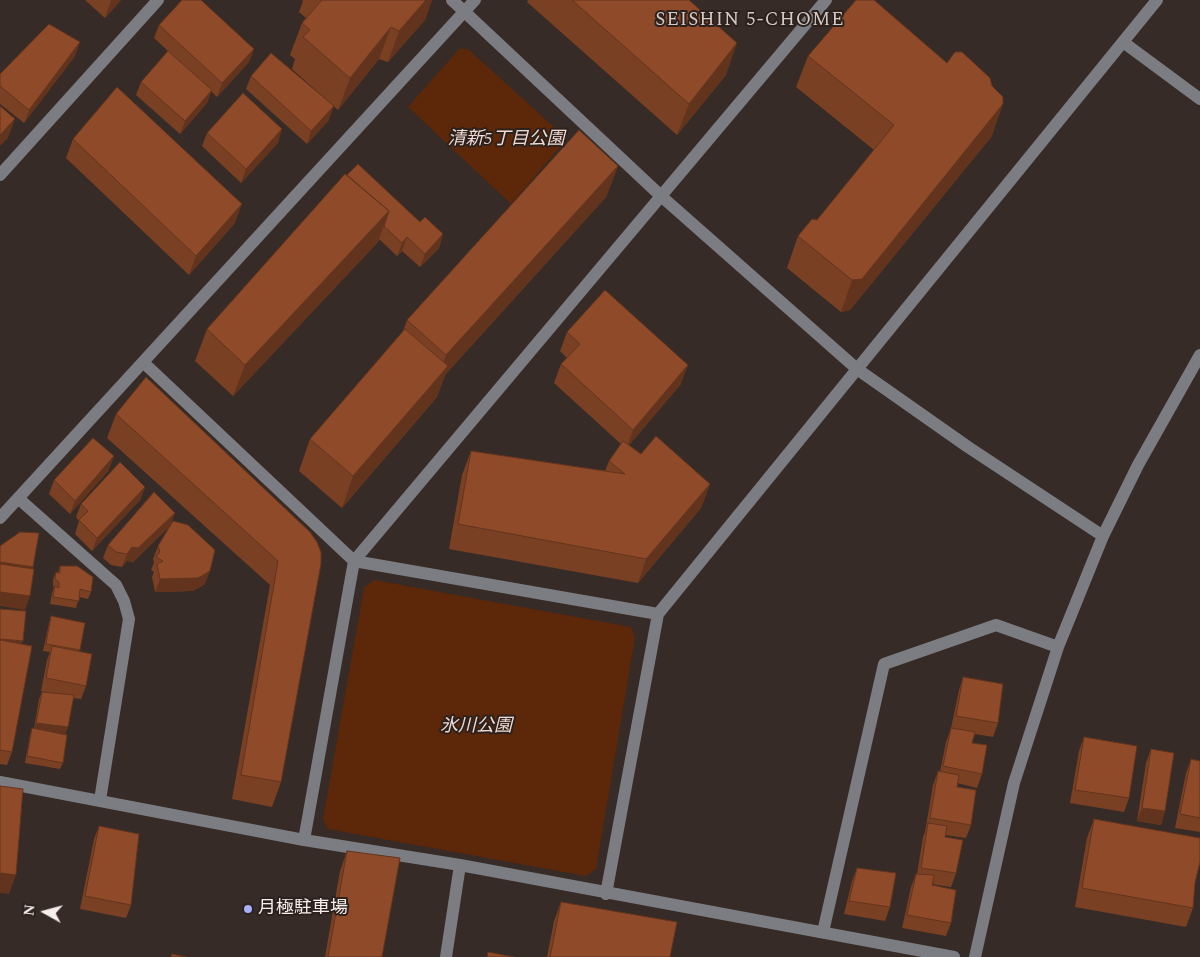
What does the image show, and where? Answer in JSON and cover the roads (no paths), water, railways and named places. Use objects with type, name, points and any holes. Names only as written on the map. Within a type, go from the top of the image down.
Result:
[{"type":"street","points":[[0,175],[158,0]]},
{"type":"street","points":[[452,0],[661,196],[857,369],[968,447],[1103,536]]},
{"type":"street","points":[[0,518],[475,0]]},
{"type":"street","points":[[304,840],[354,561],[826,0]]},
{"type":"street","points":[[606,894],[658,614],[1157,0]]},
{"type":"street","points":[[1123,42],[1200,99]]},
{"type":"street","points":[[975,957],[1014,783],[1058,647],[1103,536],[1138,465],[1200,355]]},
{"type":"street","points":[[144,363],[354,561],[658,614]]},
{"type":"street","points":[[18,498],[116,585],[124,601],[129,620],[100,800]]},
{"type":"street","points":[[823,932],[884,664],[996,626],[1058,647]]},
{"type":"street","points":[[0,782],[304,840],[460,865],[606,894],[954,957]]},
{"type":"street","points":[[446,957],[460,865]]},
{"type":"place","name":"月極駐車場","points":[[248,909]]},
{"type":"district","name":"SEISHIN 5-CHOME","points":[[750,21]]},
{"type":"park label","name":"清新5丁目公園","points":[[506,140]]},
{"type":"park label","name":"氷川公園","points":[[476,727]]}]
